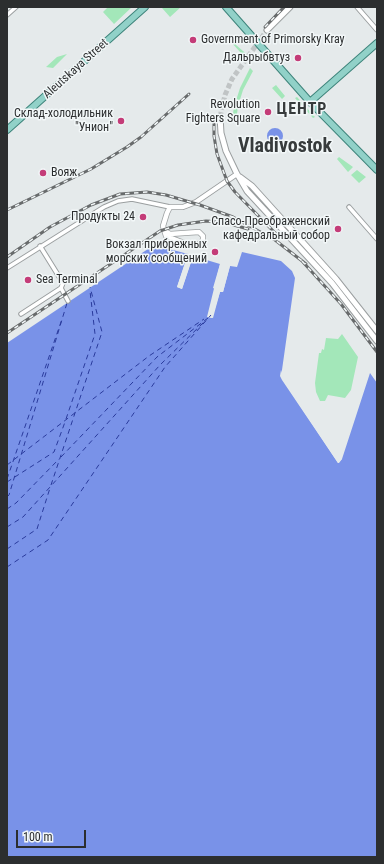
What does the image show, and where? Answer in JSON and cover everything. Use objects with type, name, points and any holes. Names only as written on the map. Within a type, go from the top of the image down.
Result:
[{"type":"main road","name":"Aleutskaya Street","points":[[7,130],[145,7]]},
{"type":"main road","points":[[226,7],[310,102],[377,170]]},
{"type":"main road","points":[[267,30],[290,7]]},
{"type":"main road","points":[[310,102],[377,43]]},
{"type":"main road","points":[[220,117],[223,144],[236,174],[247,190],[332,283],[377,341]]},
{"type":"main road","points":[[236,174],[252,186],[336,279],[377,331]]},
{"type":"street","points":[[7,15],[16,7]]},
{"type":"street","points":[[357,7],[377,30]]},
{"type":"street","points":[[7,268],[104,206],[127,199],[170,207],[183,207],[194,203],[236,174]]},
{"type":"street","points":[[165,231],[170,234],[199,232],[203,236],[202,242],[197,246],[166,236],[163,226],[164,219],[170,207]]},
{"type":"street","points":[[349,207],[377,239]]},
{"type":"street","points":[[21,314],[61,288],[63,283],[40,246]]},
{"type":"street","points":[[61,288],[68,302]]},
{"type":"green space","points":[[108,7],[132,7],[114,24],[103,12]]},
{"type":"green space","points":[[162,7],[181,7],[170,17]]},
{"type":"green space","points":[[236,38],[238,41],[236,42],[236,45],[250,57],[252,62],[250,63],[231,42]]},
{"type":"green space","points":[[67,54],[53,68],[46,67],[57,57]]},
{"type":"green space","points":[[250,68],[253,71],[243,90],[238,106],[238,121],[232,120],[234,107],[240,88]]},
{"type":"green space","points":[[276,85],[285,96],[282,99],[272,88]]},
{"type":"green space","points":[[297,97],[315,117],[313,118],[295,98]]},
{"type":"green space","points":[[339,157],[353,167],[348,172],[337,159]]},
{"type":"green space","points":[[357,170],[366,177],[359,183],[351,175]]},
{"type":"green space","points":[[342,334],[358,357],[351,390],[345,398],[328,395],[325,401],[320,401],[316,392],[315,383],[319,353],[321,353],[322,349],[324,350],[326,338],[338,339]]},
{"type":"water","points":[[272,128],[278,128],[283,133],[281,142],[278,144],[272,144],[267,139],[267,133]]},
{"type":"water","points":[[154,245],[188,254],[177,287],[182,289],[193,256],[220,264],[213,288],[215,289],[208,317],[212,318],[220,292],[223,292],[230,266],[237,267],[242,252],[281,261],[292,271],[295,278],[281,377],[338,463],[342,459],[370,373],[377,383],[377,857],[7,857],[7,343]]},
{"type":"pier","points":[[188,254],[190,255],[180,286],[181,287],[191,255],[193,256],[182,289],[177,287]]},
{"type":"pier","points":[[220,264],[222,264],[210,316],[218,291],[221,290],[228,266],[230,266],[223,292],[220,292],[213,318],[207,317]]},
{"type":"pier","points":[[281,370],[284,379],[339,461],[341,457],[342,459],[339,463],[282,380],[280,376]]},
{"type":"ferry route","points":[[51,485],[102,332],[90,287]]},
{"type":"ferry route","points":[[66,419],[95,334],[90,291]]},
{"type":"ferry route","points":[[7,497],[9,495],[67,303]]},
{"type":"ferry route","points":[[7,567],[48,540],[165,367],[211,315]]},
{"type":"ferry route","points":[[61,457],[157,357],[208,318]]},
{"type":"ferry route","points":[[7,479],[62,319]]},
{"type":"ferry route","points":[[7,465],[149,356],[204,319]]},
{"type":"ferry route","points":[[7,527],[23,517],[160,365],[204,322]]},
{"type":"ferry route","points":[[7,482],[54,452],[65,422]]},
{"type":"ferry route","points":[[7,509],[16,503],[59,459]]},
{"type":"ferry route","points":[[7,549],[37,529],[50,488]]},
{"type":"tunnel","points":[[220,117],[225,95],[232,79],[267,30]]},
{"type":"railway","points":[[265,27],[284,7]]},
{"type":"railway","points":[[7,210],[91,169],[127,147],[141,137],[189,94]]},
{"type":"railway","points":[[214,117],[214,136],[217,154],[227,181],[235,192],[280,238]]},
{"type":"railway","points":[[7,257],[50,227],[91,205],[120,194],[147,192],[166,195],[233,217],[275,240],[306,264]]},
{"type":"railway","points":[[7,333],[160,231],[178,225],[206,221],[223,222],[248,229]]},
{"type":"railway","points":[[302,261],[341,304],[377,352]]},
{"type":"place","name":"Government of Primorsky Kray","points":[[193,40]]},
{"type":"place","name":"Дальрыбвтуз","points":[[298,58]]},
{"type":"place","name":"Revolution Fighters Square","points":[[268,112]]},
{"type":"place","name":"Склад-холодильник \"Унион\"","points":[[121,121]]},
{"type":"place","name":"Вояж","points":[[43,173]]},
{"type":"place","name":"Продукты 24","points":[[143,217]]},
{"type":"place","name":"Спасо-Преображенский кафедральный собор","points":[[338,229]]},
{"type":"place","name":"Вокзал прибрежных морских сообщений","points":[[215,252]]},
{"type":"place","name":"Sea Terminal","points":[[28,280]]},
{"type":"district","name":"ЦЕНТР","points":[[302,110]]},
{"type":"district","name":"Vladivostok","points":[[285,147]]}]
